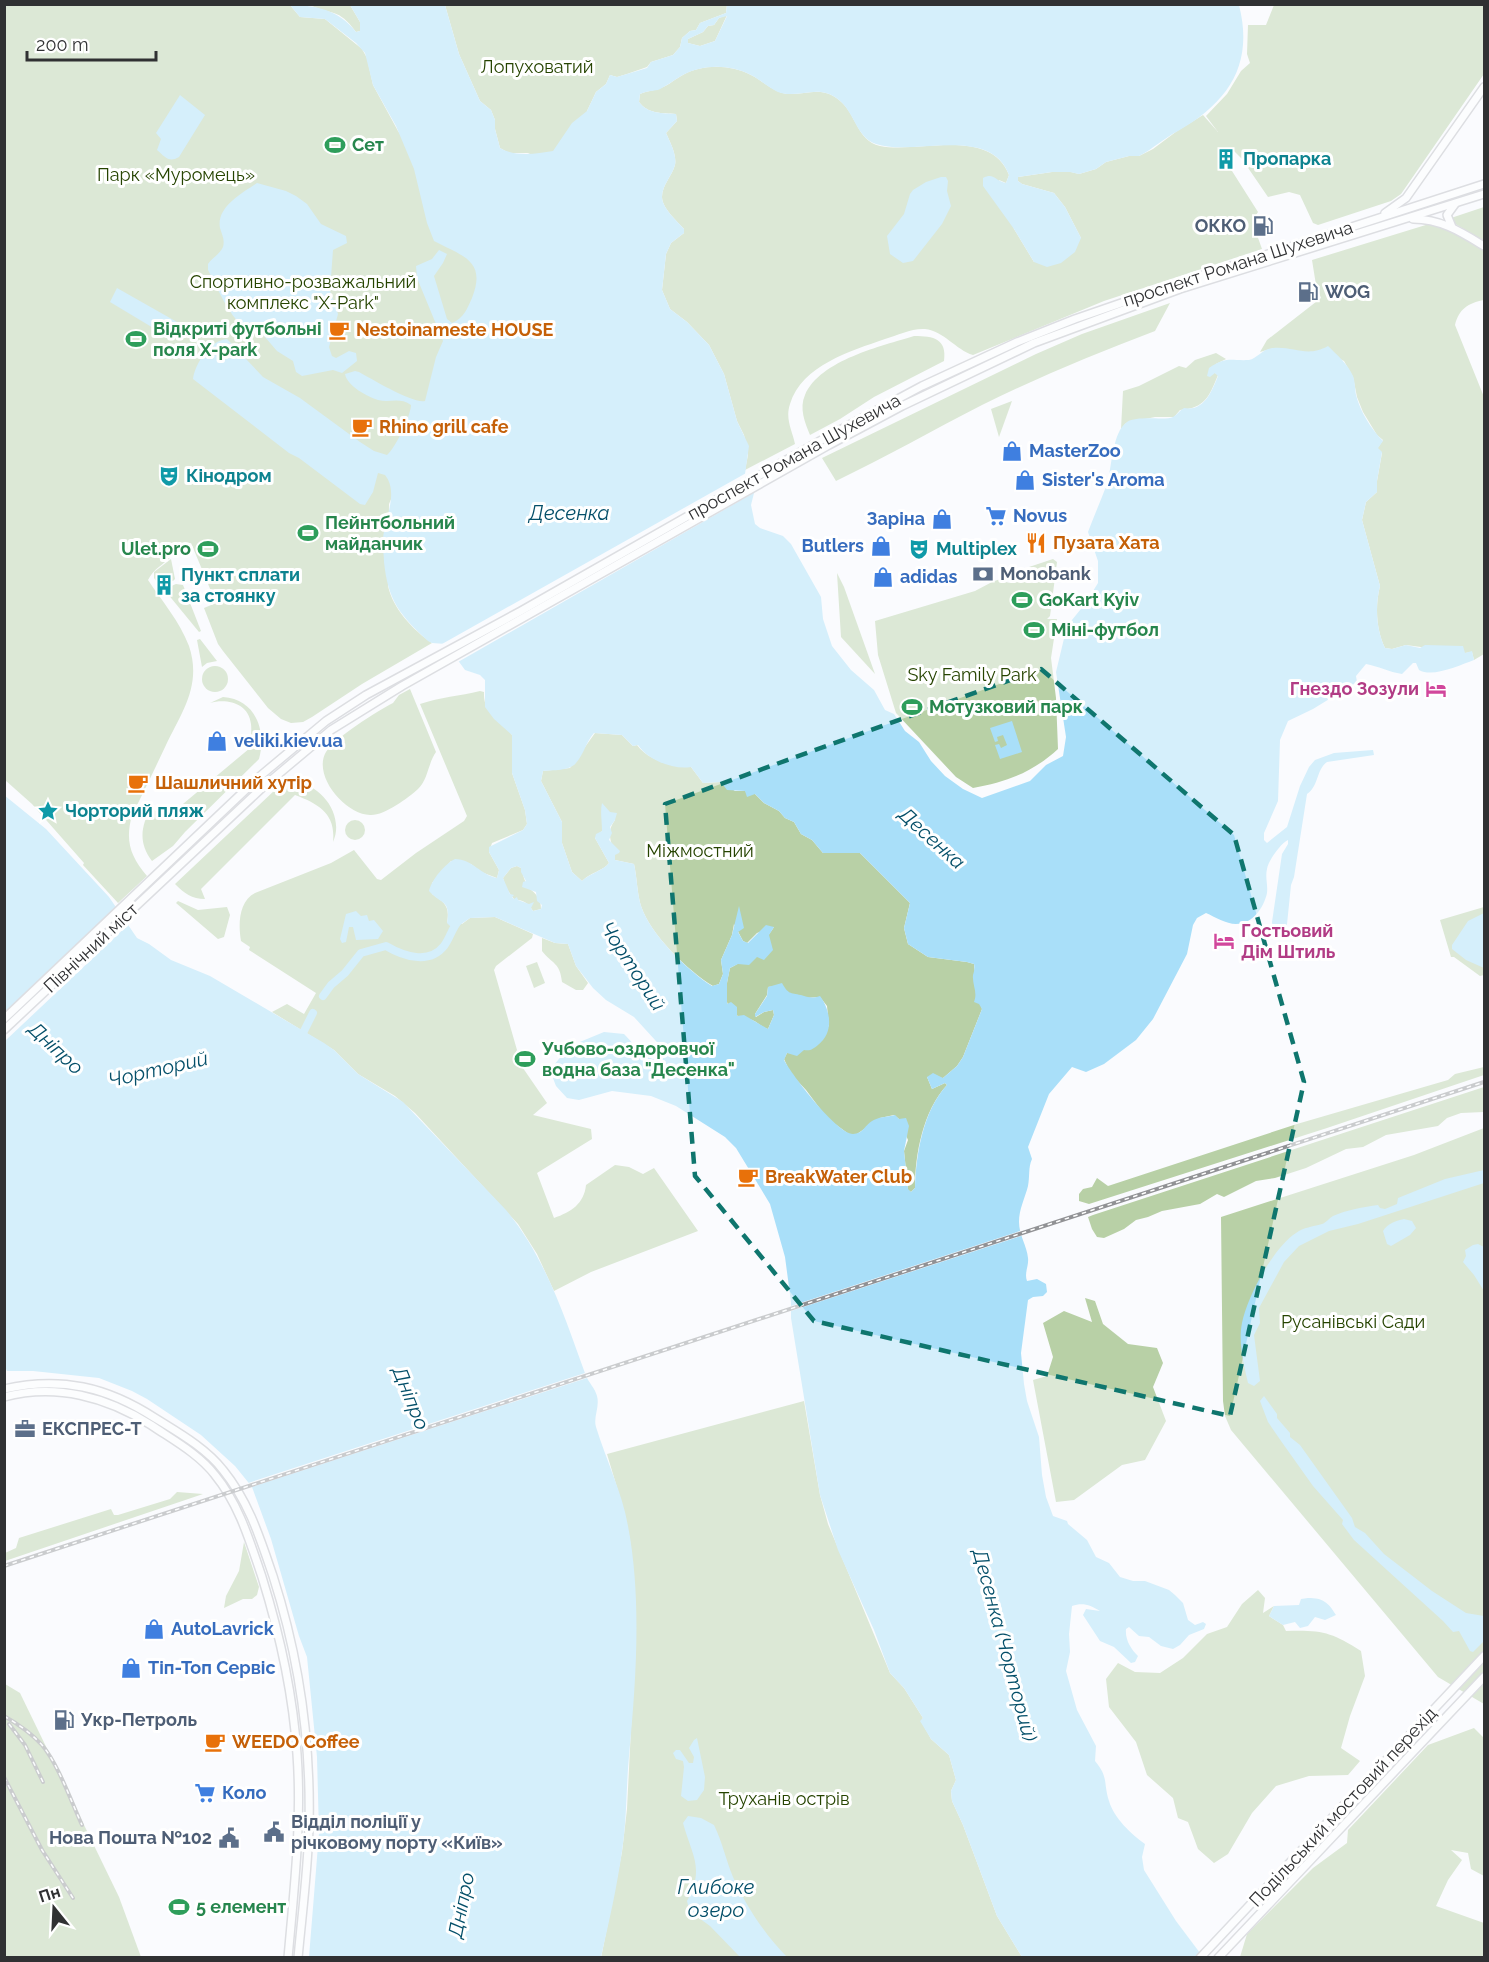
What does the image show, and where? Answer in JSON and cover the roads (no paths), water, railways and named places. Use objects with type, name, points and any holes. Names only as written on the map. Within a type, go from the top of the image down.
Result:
[{"type":"main road","points":[[1372,220],[1406,198],[1485,87]]},
{"type":"main road","name":"проспект Романа Шухевича","points":[[175,864],[331,730],[402,686],[922,387],[1031,336],[1182,282],[1485,184]]},
{"type":"main road","name":"проспект Романа Шухевича","points":[[175,864],[259,777],[326,721],[366,695],[827,442],[1060,333],[1180,290],[1485,194]]},
{"type":"main road","points":[[1452,227],[1447,215],[1457,203]]},
{"type":"main road","points":[[1407,219],[1432,220],[1452,227],[1485,246]]},
{"type":"main road","name":"Північний міст","points":[[4,1019],[175,864]]},
{"type":"main road","name":"Північний міст","points":[[4,1030],[175,864]]},
{"type":"main road","points":[[4,1389],[48,1383],[69,1384],[104,1391],[122,1399],[174,1430],[211,1457],[222,1468],[243,1498],[264,1548],[280,1597],[295,1660],[304,1722],[309,1828],[298,1958]]},
{"type":"main road","points":[[4,1397],[29,1393],[66,1393],[84,1395],[116,1406],[143,1420],[197,1457],[214,1473],[227,1490],[254,1552],[275,1619],[293,1715],[297,1754],[298,1813],[295,1897],[288,1958]]},
{"type":"main road","name":"Подільський мостовий перехід","points":[[1200,1958],[1485,1656]]},
{"type":"main road","name":"Подільський мостовий перехід","points":[[1218,1958],[1485,1677]]},
{"type":"water","name":"Десенка","points":[[290,5],[326,10],[342,18],[356,32],[360,31],[360,22],[350,5],[445,5],[459,54],[480,101],[491,110],[495,120],[500,148],[512,153],[526,154],[553,151],[572,123],[587,111],[596,92],[606,84],[610,75],[617,77],[647,68],[651,62],[673,55],[680,47],[682,38],[690,31],[696,30],[700,23],[726,13],[727,5],[1239,5],[1243,26],[1240,63],[1224,94],[1196,120],[1139,156],[1106,162],[1096,169],[1079,174],[1052,172],[1018,177],[1018,181],[1022,184],[1054,193],[1065,207],[1081,238],[1075,252],[1061,263],[1047,267],[1034,262],[983,186],[983,178],[987,176],[1006,183],[1009,175],[999,160],[985,150],[968,146],[892,147],[876,144],[864,136],[849,111],[832,95],[820,92],[782,93],[743,71],[725,67],[689,72],[658,90],[640,94],[639,102],[651,111],[676,114],[677,121],[666,133],[674,153],[675,165],[662,197],[664,206],[684,229],[684,233],[671,243],[666,254],[662,290],[670,309],[687,322],[709,345],[724,374],[737,421],[749,446],[745,474],[754,493],[751,505],[755,524],[783,536],[791,544],[821,597],[823,619],[832,646],[851,670],[874,690],[885,710],[894,714],[905,731],[919,742],[931,761],[945,776],[963,789],[982,798],[1030,781],[1046,765],[1063,756],[1066,737],[1056,672],[1067,626],[1098,583],[1098,561],[1088,532],[1107,484],[1118,434],[1127,422],[1132,420],[1169,418],[1184,408],[1197,407],[1202,404],[1210,394],[1218,376],[1215,373],[1210,377],[1207,376],[1209,368],[1225,360],[1249,360],[1273,348],[1314,351],[1328,346],[1345,363],[1353,376],[1356,395],[1363,413],[1383,441],[1378,448],[1382,452],[1377,492],[1366,502],[1362,520],[1380,586],[1377,617],[1385,648],[1392,649],[1406,645],[1420,648],[1425,645],[1463,646],[1465,653],[1472,651],[1474,660],[1432,673],[1419,670],[1416,663],[1413,663],[1402,674],[1366,664],[1356,676],[1357,682],[1313,709],[1288,721],[1280,740],[1278,801],[1264,833],[1264,840],[1267,843],[1287,827],[1300,786],[1315,760],[1334,753],[1373,750],[1374,755],[1327,762],[1323,765],[1314,787],[1307,794],[1291,885],[1286,934],[1273,931],[1272,922],[1282,854],[1288,840],[1272,857],[1268,866],[1267,893],[1257,914],[1248,921],[1236,924],[1224,922],[1206,913],[1197,918],[1193,925],[1187,954],[1153,1019],[1136,1040],[1104,1064],[1086,1072],[1072,1067],[1049,1094],[1028,1147],[1032,1159],[1019,1227],[1028,1258],[1027,1281],[1037,1279],[1046,1284],[1047,1292],[1043,1296],[1028,1300],[1021,1353],[1027,1401],[1039,1437],[1042,1475],[1046,1497],[1053,1516],[1067,1521],[1087,1540],[1096,1557],[1109,1563],[1120,1577],[1133,1581],[1145,1581],[1169,1590],[1183,1603],[1188,1620],[1195,1625],[1203,1622],[1206,1624],[1204,1629],[1189,1635],[1173,1649],[1161,1646],[1149,1637],[1139,1636],[1129,1627],[1126,1629],[1128,1641],[1138,1656],[1135,1662],[1131,1663],[1114,1647],[1100,1641],[1083,1615],[1086,1609],[1100,1611],[1086,1605],[1072,1606],[1070,1652],[1066,1671],[1077,1710],[1096,1746],[1095,1761],[1104,1776],[1111,1807],[1124,1825],[1145,1844],[1142,1857],[1144,1870],[1176,1921],[1203,1957],[1022,1957],[997,1916],[952,1801],[951,1791],[956,1780],[949,1755],[931,1739],[920,1721],[923,1718],[904,1688],[890,1673],[874,1630],[838,1550],[820,1495],[791,1318],[785,1257],[770,1204],[736,1148],[725,1137],[676,1106],[651,1096],[612,1091],[579,1100],[567,1098],[556,1086],[551,1073],[553,1066],[570,1046],[604,1032],[624,1034],[648,1057],[659,1061],[666,1055],[666,1052],[634,1017],[606,1000],[593,988],[576,966],[568,944],[555,943],[495,917],[470,918],[457,927],[451,927],[447,923],[446,906],[429,891],[439,872],[455,859],[466,862],[497,878],[499,870],[489,852],[489,847],[523,830],[527,824],[525,810],[512,773],[512,735],[494,719],[485,707],[485,680],[480,675],[465,670],[446,644],[428,641],[403,615],[392,597],[386,576],[383,547],[391,497],[391,489],[385,475],[378,473],[373,492],[365,505],[360,504],[193,379],[197,367],[209,348],[227,339],[263,377],[300,398],[374,451],[387,455],[402,431],[411,405],[403,401],[382,401],[369,396],[354,387],[345,374],[359,372],[411,399],[425,401],[436,357],[443,341],[417,278],[416,266],[432,259],[439,250],[447,254],[434,276],[447,319],[452,323],[465,313],[476,285],[474,267],[469,261],[434,241],[427,223],[414,169],[396,126],[373,85],[365,53],[325,19],[300,17]],"holes":[[[727,16],[715,41],[700,46],[688,43],[688,39],[703,32],[708,26],[714,25],[719,18]],[[594,733],[622,735],[633,746],[638,745],[661,763],[684,768],[691,767],[703,783],[721,782],[727,790],[745,791],[747,797],[755,794],[764,803],[794,822],[801,834],[812,840],[823,853],[860,853],[910,903],[904,928],[908,944],[928,957],[974,964],[974,1002],[982,1009],[963,1057],[957,1066],[943,1078],[933,1073],[927,1077],[932,1089],[945,1083],[947,1085],[932,1107],[922,1134],[915,1188],[911,1192],[908,1189],[904,1151],[909,1126],[906,1118],[899,1119],[895,1115],[880,1118],[874,1120],[859,1133],[853,1134],[846,1131],[826,1115],[784,1060],[787,1053],[797,1056],[804,1050],[813,1049],[827,1034],[829,1028],[827,1008],[820,996],[810,997],[792,993],[782,983],[768,987],[767,996],[755,1014],[755,1017],[773,1010],[774,1015],[768,1029],[744,1015],[737,1016],[737,1007],[731,1002],[727,1004],[730,968],[738,964],[749,965],[757,957],[764,960],[773,950],[769,935],[774,927],[766,925],[748,943],[743,941],[738,932],[744,928],[739,906],[732,935],[721,960],[723,974],[719,984],[712,986],[702,979],[661,940],[646,917],[641,906],[634,864],[615,860],[615,855],[620,851],[609,840],[612,833],[610,827],[617,813],[610,812],[602,803],[602,831],[596,834],[595,838],[609,863],[582,881],[572,872],[562,843],[562,822],[541,781],[543,771],[561,770],[573,766]],[[517,866],[521,868],[526,881],[523,882],[522,887],[536,892],[537,901],[542,905],[541,909],[533,911],[531,908],[534,902],[529,904],[518,900],[517,897],[514,899],[512,897],[514,895],[510,894],[503,878],[511,868]]]},
{"type":"water","points":[[180,95],[205,115],[179,157],[170,159],[157,150],[161,139],[156,133]]},
{"type":"water","points":[[941,177],[946,177],[948,181],[947,191],[951,206],[942,224],[913,261],[903,263],[890,254],[887,236],[904,214],[913,190]]},
{"type":"water","points":[[257,183],[296,196],[307,204],[321,224],[346,236],[347,243],[333,250],[330,291],[338,314],[329,347],[332,356],[336,358],[349,351],[356,353],[357,361],[342,373],[333,370],[302,376],[296,372],[293,361],[277,351],[252,322],[244,328],[238,322],[208,270],[208,264],[223,247],[220,228],[222,214],[231,201]]},
{"type":"water","points":[[117,288],[177,322],[176,332],[170,338],[110,302]]},
{"type":"water","points":[[1012,721],[1022,752],[1000,759],[995,745],[999,744],[1001,748],[1007,745],[1003,735],[997,737],[998,741],[995,742],[990,728]]},
{"type":"water","name":"Дніпро","points":[[4,795],[46,829],[109,897],[137,938],[171,960],[210,976],[324,1043],[358,1074],[403,1102],[506,1210],[543,1268],[586,1376],[597,1396],[596,1427],[625,1513],[635,1582],[634,1699],[625,1827],[618,1878],[601,1957],[309,1957],[319,1833],[317,1757],[307,1657],[271,1539],[252,1487],[235,1466],[201,1435],[132,1391],[99,1378],[33,1371],[7,1371],[5,1367]]},
{"type":"water","points":[[356,911],[361,916],[367,915],[369,921],[374,920],[383,931],[378,939],[356,940],[353,927],[349,927],[346,942],[342,943],[340,939],[346,914]]},
{"type":"water","points":[[1484,913],[1484,968],[1466,960],[1452,949],[1452,945],[1468,921]]},
{"type":"water","points":[[1484,1170],[1484,1183],[1358,1224],[1329,1231],[1299,1246],[1284,1262],[1259,1308],[1260,1323],[1254,1335],[1260,1381],[1254,1386],[1248,1383],[1241,1338],[1245,1312],[1262,1274],[1287,1240],[1299,1231],[1323,1223],[1338,1214],[1378,1205],[1385,1209],[1397,1204],[1398,1198],[1445,1179]]},
{"type":"water","points":[[1404,1219],[1412,1221],[1416,1228],[1410,1235],[1391,1246],[1387,1244],[1383,1231],[1385,1228]]},
{"type":"water","points":[[1478,1244],[1484,1247],[1484,1291],[1463,1262],[1466,1256],[1465,1250]]},
{"type":"water","points":[[1264,1396],[1277,1414],[1277,1418],[1290,1433],[1290,1437],[1300,1445],[1352,1518],[1355,1527],[1365,1533],[1384,1554],[1432,1591],[1466,1613],[1484,1616],[1484,1641],[1473,1652],[1470,1651],[1459,1631],[1453,1632],[1354,1540],[1342,1524],[1343,1520],[1313,1486],[1268,1422],[1260,1401]]},
{"type":"water","points":[[1308,1598],[1325,1602],[1336,1615],[1325,1620],[1315,1617],[1308,1626],[1300,1628],[1295,1622],[1283,1625],[1269,1616],[1274,1606],[1299,1605],[1301,1599]]},
{"type":"water","points":[[697,1738],[705,1777],[704,1790],[697,1800],[688,1801],[681,1796],[683,1761],[676,1759],[673,1753],[680,1750],[689,1763],[693,1763],[694,1757],[689,1748]]},
{"type":"water","name":"Глибоке озеро","points":[[688,1816],[701,1818],[714,1825],[733,1877],[744,1899],[764,1930],[787,1957],[740,1957],[710,1926],[689,1909],[687,1901],[696,1871],[693,1853],[683,1823]]},
{"type":"waterway","name":"Чорторий","points":[[323,996],[361,953],[386,946],[416,957],[431,955],[444,946],[459,920]]},
{"type":"waterway","name":"Чорторий","points":[[298,1037],[302,1035],[313,1013]]},
{"type":"railway","points":[[4,1566],[1484,1082]]},
{"type":"railway","points":[[4,1716],[29,1733],[48,1753],[59,1772],[82,1825]]},
{"type":"railway","points":[[9,1724],[25,1745],[43,1782]]},
{"type":"railway","points":[[4,1777],[42,1850],[73,1898]]},
{"type":"place","name":"Сет","points":[[335,145]]},
{"type":"place","name":"Пропарка","points":[[1226,159]]},
{"type":"place","name":"ОККО","points":[[1263,226]]},
{"type":"place","name":"WOG","points":[[1308,292]]},
{"type":"place","name":"Nestoinameste HOUSE","points":[[339,330]]},
{"type":"place","name":"Відкриті футбольні поля X-park","points":[[136,339]]},
{"type":"place","name":"Rhino grill cafe","points":[[362,427]]},
{"type":"place","name":"MasterZoo","points":[[1012,451]]},
{"type":"place","name":"Кінодром","points":[[169,476]]},
{"type":"place","name":"Sister's Aroma","points":[[1025,480]]},
{"type":"place","name":"Novus","points":[[996,516]]},
{"type":"place","name":"Заріна","points":[[942,519]]},
{"type":"place","name":"Пейнтбольний майданчик","points":[[308,533]]},
{"type":"place","name":"Пузата Хата","points":[[1036,543]]},
{"type":"place","name":"Butlers","points":[[881,546]]},
{"type":"place","name":"Ulet.pro","points":[[208,549]]},
{"type":"place","name":"Multiplex","points":[[919,549]]},
{"type":"place","name":"Monobank","points":[[983,574]]},
{"type":"place","name":"adidas","points":[[883,577]]},
{"type":"place","name":"Пункт сплати за стоянку","points":[[164,585]]},
{"type":"place","name":"GoKart Kyiv","points":[[1022,600]]},
{"type":"place","name":"Міні-футбол","points":[[1034,630]]},
{"type":"place","name":"Гнездо Зозули","points":[[1436,689]]},
{"type":"place","name":"Мотузковий парк","points":[[912,707]]},
{"type":"place","name":"veliki.kiev.ua","points":[[217,741]]},
{"type":"place","name":"Шашличний хутір","points":[[138,783]]},
{"type":"place","name":"Чорторий пляж","points":[[48,811]]},
{"type":"place","name":"Гостьовий Дім Штиль","points":[[1224,941]]},
{"type":"place","name":"Учбово-оздоровчої водна база \"Десенка\"","points":[[525,1059]]},
{"type":"place","name":"BreakWater Club","points":[[748,1177]]},
{"type":"place","name":"ЕКСПРЕС-Т","points":[[25,1429]]},
{"type":"place","name":"AutoLavrick","points":[[154,1629]]},
{"type":"place","name":"Тіп-Топ Сервіс","points":[[131,1668]]},
{"type":"place","name":"Укр-Петроль","points":[[64,1720]]},
{"type":"place","name":"WEEDO Coffee","points":[[215,1742]]},
{"type":"place","name":"Коло","points":[[205,1793]]},
{"type":"place","name":"Відділ поліції у річковому порту «Київ»","points":[[274,1832]]},
{"type":"place","name":"Нова Пошта №102","points":[[229,1838]]},
{"type":"place","name":"5 елемент","points":[[179,1907]]},
{"type":"park label","name":"Лопуховатий","points":[[537,67]]},
{"type":"park label","name":"Парк «Муромець»","points":[[176,175]]},
{"type":"park label","name":"Спортивно-розважальний комплекс \"Х-Park\"","points":[[303,292]]},
{"type":"park label","name":"Sky Family Park","points":[[972,675]]},
{"type":"park label","name":"Міжмостний","points":[[700,851]]},
{"type":"park label","name":"Русанівські Сади","points":[[1353,1322]]},
{"type":"park label","name":"Труханів острів","points":[[784,1799]]},
{"type":"water label","name":"Десенка (Чорторий)","points":[[1005,1645]]}]
